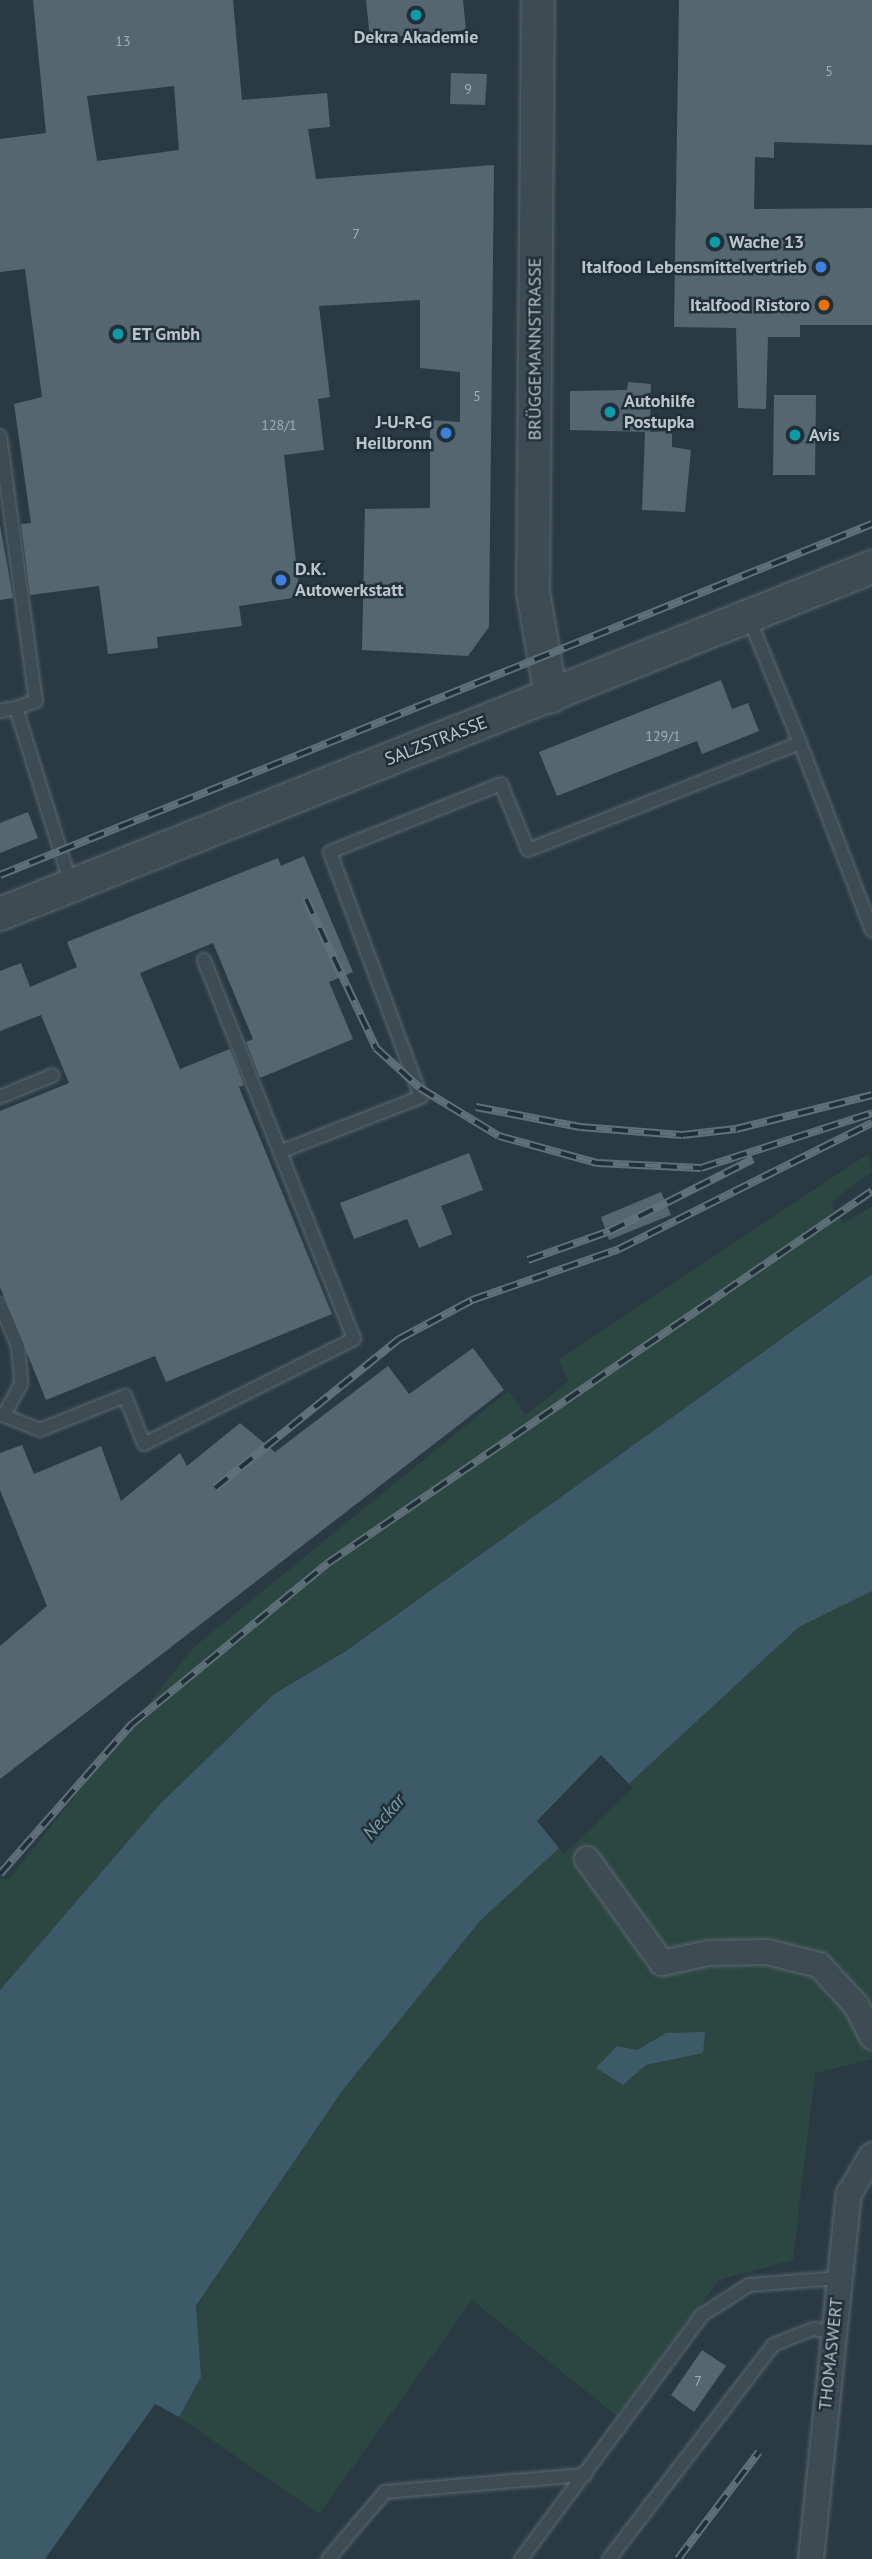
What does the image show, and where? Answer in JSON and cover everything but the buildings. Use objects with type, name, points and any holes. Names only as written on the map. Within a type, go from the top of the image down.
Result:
[{"type":"street","name":"BRÜGGEMANNSTRASSE","points":[[538,0],[533,593],[551,696]]},
{"type":"street","name":"SALZSTRASSE","points":[[0,914],[872,567]]},
{"type":"street","points":[[587,1859],[662,1963],[709,1953],[766,1952],[819,1965],[856,2005],[872,2037]]},
{"type":"street","name":"THOMASWERT","points":[[811,2559],[849,2194],[872,2155]]},
{"type":"lane","points":[[0,436],[36,701],[0,711]]},
{"type":"lane","points":[[748,617],[872,931]]},
{"type":"lane","points":[[16,708],[71,885]]},
{"type":"lane","points":[[280,1152],[421,1097],[330,852],[501,784],[528,850],[800,743]]},
{"type":"lane","points":[[0,1304],[18,1346],[21,1384],[3,1412],[40,1430],[125,1396],[144,1444],[354,1339],[204,960]]},
{"type":"lane","points":[[0,1097],[53,1075]]},
{"type":"lane","points":[[522,2559],[702,2315],[749,2285],[839,2278]]},
{"type":"lane","points":[[609,2559],[773,2345],[813,2329],[834,2332]]},
{"type":"lane","points":[[328,2559],[385,2492],[585,2475]]},
{"type":"green space","points":[[868,1154],[872,1172],[831,1202],[843,1224],[872,1206],[872,1274],[346,1651],[274,1694],[161,1803],[0,1990],[0,1878],[9,1879],[193,1648],[508,1391],[526,1415],[569,1381],[558,1360]]},
{"type":"green space","points":[[872,1591],[872,2059],[815,2073],[793,2260],[719,2280],[617,2416],[472,2300],[319,2514],[179,2417],[201,2377],[196,2307],[342,2091],[480,1921],[799,1627]]},
{"type":"water","name":"Neckar","points":[[872,1274],[872,1591],[799,1627],[480,1921],[342,2091],[196,2306],[201,2377],[179,2417],[155,2404],[45,2559],[0,2559],[0,1990],[161,1803],[274,1694],[346,1651]]},
{"type":"water","points":[[705,2032],[703,2053],[646,2065],[623,2085],[596,2068],[617,2046],[637,2050],[666,2033]]},
{"type":"pier","points":[[601,1755],[633,1788],[564,1854],[537,1821]]},
{"type":"railway","points":[[0,875],[872,524]]},
{"type":"railway","points":[[306,899],[376,1048],[420,1088],[499,1136],[597,1163],[701,1168],[872,1113]]},
{"type":"railway","points":[[476,1107],[580,1127],[682,1135],[736,1129],[872,1095]]},
{"type":"railway","points":[[215,1488],[399,1339],[472,1300],[619,1249],[872,1123]]},
{"type":"railway","points":[[528,1260],[610,1231],[753,1159]]},
{"type":"railway","points":[[0,1874],[132,1724],[328,1563],[872,1191]]},
{"type":"railway","points":[[678,2559],[759,2452]]},
{"type":"place","name":"Dekra Akademie","points":[[416,15]]},
{"type":"place","name":"Wache 13","points":[[715,242]]},
{"type":"place","name":"Italfood Lebensmittelvertrieb","points":[[821,267]]},
{"type":"place","name":"Italfood Ristoro","points":[[824,305]]},
{"type":"place","name":"ET Gmbh","points":[[118,334]]},
{"type":"place","name":"Autohilfe Postupka","points":[[610,412]]},
{"type":"place","name":"J⁃U⁃R⁃G Heilbronn","points":[[446,433]]},
{"type":"place","name":"Avis","points":[[795,435]]},
{"type":"place","name":"D.K. Autowerkstatt","points":[[281,580]]}]
